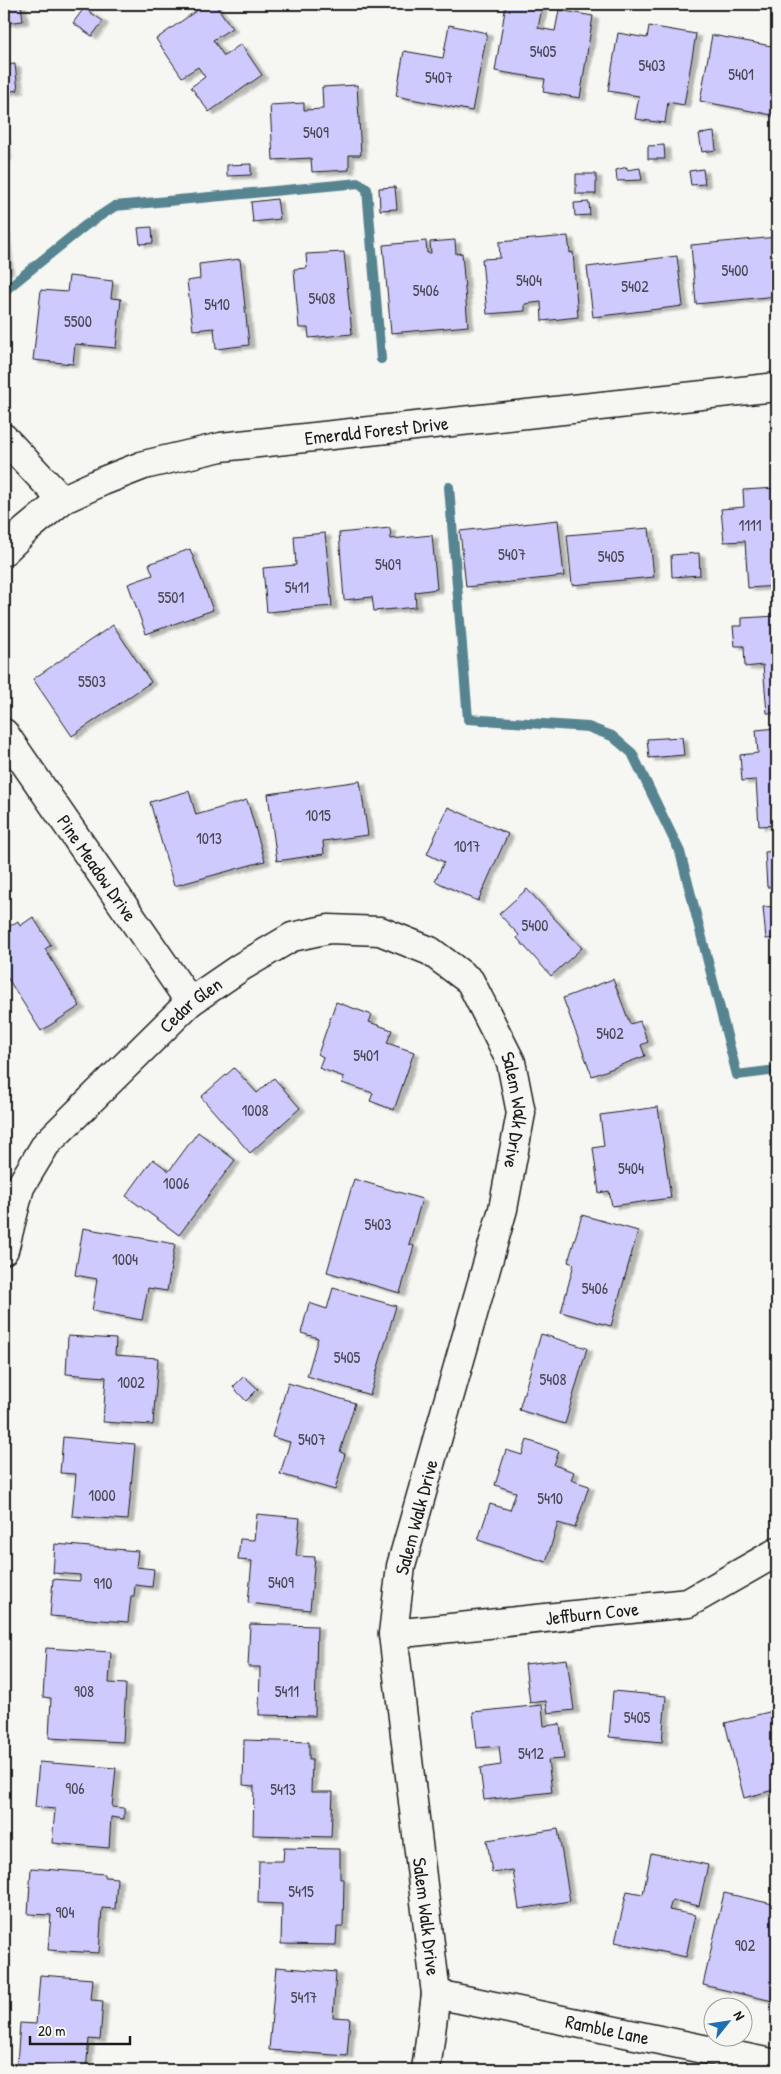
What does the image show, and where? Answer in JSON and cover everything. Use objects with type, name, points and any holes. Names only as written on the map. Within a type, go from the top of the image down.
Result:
[{"type":"street","name":"Emerald Forest Drive","points":[[4,551],[62,500],[103,480],[144,465],[221,447],[777,387]]},
{"type":"street","points":[[4,438],[62,500]]},
{"type":"street","name":"Pine Meadow Drive","points":[[4,733],[190,1002]]},
{"type":"street","name":"Cedar Glen","points":[[4,1250],[20,1187],[46,1144],[190,1002],[241,966],[292,937],[329,930],[380,931],[430,951],[470,982]]},
{"type":"street","name":"Salem Walk Drive","points":[[426,2070],[436,1994],[393,1634],[401,1566],[503,1209],[521,1113],[511,1062],[470,982]]},
{"type":"street","name":"Jeffburn Cove","points":[[393,1634],[688,1603],[777,1552]]},
{"type":"street","name":"Ramble Lane","points":[[436,1994],[771,2063],[777,2066]]},
{"type":"building","points":[[4,4],[21,4],[23,21],[4,23]]},
{"type":"building","points":[[206,4],[215,4],[232,28],[213,40],[224,56],[241,44],[262,75],[209,112],[191,87],[205,77],[198,67],[182,77],[156,39]]},
{"type":"building","points":[[506,4],[542,8],[538,28],[555,31],[559,10],[593,16],[580,98],[543,92],[545,79],[495,71]]},
{"type":"building","points":[[84,8],[103,21],[92,36],[73,23]]},
{"type":"building","points":[[449,25],[487,33],[472,111],[396,96],[404,51],[443,58]]},
{"type":"building","points":[[649,26],[696,34],[684,105],[668,102],[665,123],[635,119],[639,96],[608,91],[618,33],[647,38]]},
{"type":"building","points":[[712,35],[777,47],[777,116],[700,101]]},
{"type":"building","points":[[15,64],[18,90],[4,92],[4,65]]},
{"type":"building","points":[[357,85],[361,155],[349,155],[349,170],[312,172],[311,158],[273,160],[270,105],[304,103],[304,110],[323,109],[322,87]]},
{"type":"building","points":[[714,132],[716,150],[702,152],[699,134]]},
{"type":"building","points":[[4,136],[6,157],[4,158]]},
{"type":"building","points":[[664,145],[665,159],[648,159],[648,146]]},
{"type":"building","points":[[251,164],[251,175],[227,176],[227,165]]},
{"type":"building","points":[[627,167],[627,170],[640,168],[642,180],[617,181],[616,170]]},
{"type":"building","points":[[703,169],[705,184],[691,185],[689,171]]},
{"type":"building","points":[[576,174],[596,174],[596,194],[576,194]]},
{"type":"building","points":[[395,187],[397,209],[380,210],[379,188]]},
{"type":"building","points":[[277,199],[280,219],[253,222],[251,202]]},
{"type":"building","points":[[589,202],[590,215],[575,216],[574,203]]},
{"type":"building","points":[[152,227],[153,243],[140,244],[138,228]]},
{"type":"building","points":[[4,231],[8,271],[4,271]]},
{"type":"building","points":[[568,236],[570,253],[573,252],[578,317],[542,321],[541,302],[525,304],[525,311],[487,314],[482,259],[500,258],[499,242]]},
{"type":"building","points":[[777,237],[777,296],[696,304],[691,245]]},
{"type":"building","points":[[455,240],[456,254],[462,253],[468,326],[391,333],[383,245],[426,241],[427,253],[431,253],[430,242]]},
{"type":"building","points":[[344,252],[352,334],[309,338],[308,328],[299,328],[294,269],[307,268],[306,254]]},
{"type":"building","points":[[677,256],[683,306],[593,317],[587,267]]},
{"type":"building","points":[[240,259],[249,345],[216,349],[214,328],[193,330],[187,281],[200,279],[199,264]]},
{"type":"building","points":[[69,276],[113,281],[111,298],[121,299],[116,348],[75,344],[73,364],[33,360],[41,290],[67,292]]},
{"type":"building","points":[[777,488],[777,586],[748,588],[745,541],[724,542],[721,509],[744,507],[743,490]]},
{"type":"building","points":[[558,520],[564,576],[466,587],[460,531]]},
{"type":"building","points":[[390,528],[391,539],[432,535],[437,589],[415,592],[416,607],[374,611],[372,597],[344,600],[339,533]]},
{"type":"building","points":[[649,528],[654,577],[572,585],[567,535]]},
{"type":"building","points":[[325,533],[332,606],[267,612],[263,568],[296,565],[294,536]]},
{"type":"building","points":[[190,549],[213,610],[146,634],[128,584],[153,575],[149,564]]},
{"type":"building","points":[[699,553],[700,575],[672,577],[671,555]]},
{"type":"building","points":[[777,616],[777,713],[767,713],[763,665],[745,667],[744,646],[735,646],[733,626],[742,626],[742,618]]},
{"type":"building","points":[[113,625],[151,682],[72,736],[33,679]]},
{"type":"building","points":[[777,728],[777,825],[759,826],[756,780],[742,781],[740,755],[758,753],[756,730]]},
{"type":"building","points":[[682,737],[684,755],[649,758],[647,739]]},
{"type":"building","points":[[360,781],[368,835],[323,841],[324,854],[277,861],[268,794]]},
{"type":"building","points":[[189,791],[196,815],[247,800],[265,861],[174,886],[150,802]]},
{"type":"building","points":[[448,807],[508,834],[478,901],[435,881],[444,862],[427,854]]},
{"type":"building","points":[[777,851],[777,887],[767,887],[765,852]]},
{"type":"building","points":[[527,889],[582,948],[551,976],[517,938],[519,935],[499,914]]},
{"type":"building","points":[[777,906],[777,938],[766,939],[763,907]]},
{"type":"building","points":[[33,917],[51,945],[45,949],[80,1006],[41,1031],[4,975],[4,930],[18,921],[20,926]]},
{"type":"building","points":[[613,979],[630,1024],[640,1021],[648,1042],[641,1045],[645,1056],[592,1076],[563,998]]},
{"type":"building","points":[[336,1002],[372,1015],[369,1022],[392,1030],[387,1043],[414,1052],[394,1110],[370,1101],[373,1093],[342,1083],[344,1077],[319,1068],[323,1057],[318,1054]]},
{"type":"building","points":[[234,1068],[257,1093],[274,1078],[300,1108],[250,1153],[201,1097]]},
{"type":"building","points":[[658,1107],[671,1198],[612,1206],[609,1191],[599,1193],[593,1148],[604,1146],[600,1115]]},
{"type":"building","points":[[198,1132],[235,1160],[179,1235],[126,1196],[153,1159],[169,1171]]},
{"type":"building","points":[[354,1179],[422,1199],[409,1244],[414,1246],[400,1293],[327,1272]]},
{"type":"building","points":[[582,1215],[638,1231],[611,1326],[561,1312],[574,1264],[568,1262]]},
{"type":"building","points":[[83,1228],[175,1244],[167,1291],[148,1288],[142,1320],[92,1311],[97,1279],[75,1275]]},
{"type":"building","points":[[333,1288],[396,1306],[370,1395],[307,1376],[318,1338],[301,1333],[309,1303],[327,1309]]},
{"type":"building","points":[[541,1334],[587,1348],[565,1424],[519,1410]]},
{"type":"building","points":[[68,1336],[116,1339],[115,1355],[158,1358],[153,1425],[103,1422],[106,1377],[66,1374]]},
{"type":"building","points":[[244,1376],[258,1389],[246,1401],[233,1387]]},
{"type":"building","points":[[288,1383],[355,1403],[340,1452],[345,1454],[335,1490],[280,1474],[290,1442],[272,1437]]},
{"type":"building","points":[[63,1437],[135,1444],[128,1520],[72,1516],[76,1474],[60,1473]]},
{"type":"building","points":[[527,1440],[559,1451],[554,1465],[574,1472],[571,1480],[589,1486],[575,1528],[558,1523],[546,1562],[478,1540],[490,1504],[510,1510],[516,1492],[495,1485],[506,1450],[522,1455]]},
{"type":"building","points":[[257,1514],[300,1518],[296,1556],[315,1557],[310,1610],[248,1603],[252,1561],[238,1560],[240,1539],[254,1540]]},
{"type":"building","points":[[55,1544],[138,1551],[136,1567],[154,1569],[152,1587],[135,1585],[134,1596],[131,1596],[128,1622],[50,1616],[53,1579],[80,1581],[80,1575],[53,1573]]},
{"type":"building","points":[[250,1624],[317,1626],[315,1716],[259,1715],[260,1667],[248,1667]]},
{"type":"building","points":[[46,1648],[111,1652],[109,1683],[126,1684],[123,1742],[49,1738],[51,1698],[43,1697]]},
{"type":"building","points":[[567,1659],[574,1710],[548,1713],[546,1701],[530,1703],[525,1664]]},
{"type":"building","points":[[613,1691],[666,1696],[662,1742],[609,1737]]},
{"type":"building","points":[[542,1705],[544,1726],[560,1724],[564,1759],[548,1760],[552,1792],[484,1800],[480,1768],[501,1765],[499,1746],[477,1748],[473,1712]]},
{"type":"building","points":[[777,1710],[777,1789],[744,1798],[725,1723]]},
{"type":"building","points":[[244,1740],[309,1742],[309,1760],[312,1760],[311,1792],[333,1792],[331,1837],[253,1835],[254,1786],[243,1785]]},
{"type":"building","points":[[39,1762],[116,1768],[112,1807],[124,1808],[124,1819],[111,1817],[109,1848],[52,1843],[55,1809],[35,1807]]},
{"type":"building","points":[[558,1829],[570,1901],[519,1909],[513,1870],[492,1873],[487,1840]]},
{"type":"building","points":[[284,1848],[340,1849],[340,1879],[344,1879],[343,1927],[337,1927],[336,1945],[281,1944],[282,1904],[258,1903],[259,1861],[283,1861]]},
{"type":"building","points":[[651,1853],[708,1865],[699,1906],[672,1900],[669,1910],[695,1915],[686,1957],[615,1942],[627,1891],[643,1894]]},
{"type":"building","points":[[31,1868],[105,1874],[105,1877],[117,1878],[115,1909],[102,1908],[99,1953],[48,1950],[51,1915],[28,1914]]},
{"type":"building","points":[[724,1893],[777,1905],[777,2002],[703,1985]]},
{"type":"building","points":[[276,1967],[336,1972],[333,2017],[350,2018],[347,2056],[269,2050]]},
{"type":"building","points":[[40,1975],[93,1979],[91,2000],[103,2001],[100,2040],[89,2039],[86,2070],[17,2064],[20,2023],[36,2024]]},
{"type":"waterway","points":[[4,291],[86,225],[115,206],[359,183],[367,189],[381,359]]},
{"type":"waterway","points":[[449,487],[468,719],[588,727],[612,736],[632,753],[680,852],[737,1075],[777,1070]]}]
